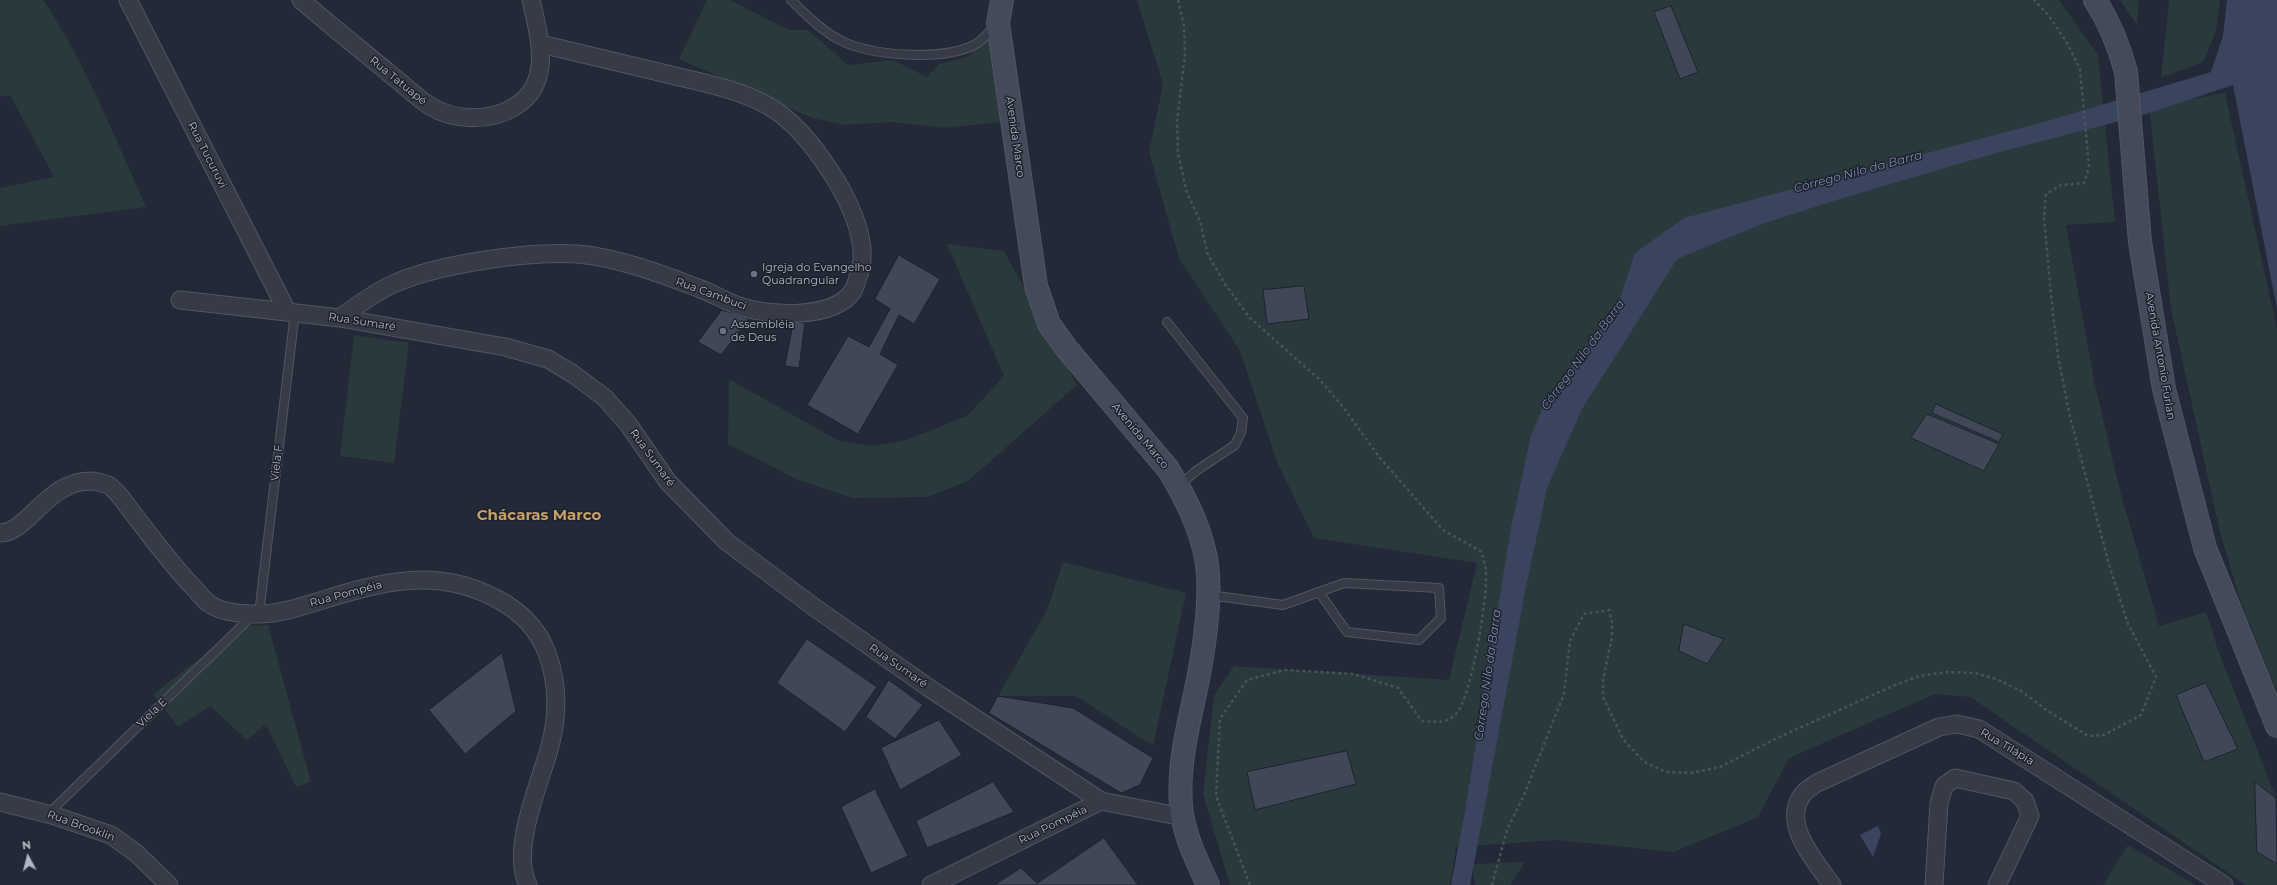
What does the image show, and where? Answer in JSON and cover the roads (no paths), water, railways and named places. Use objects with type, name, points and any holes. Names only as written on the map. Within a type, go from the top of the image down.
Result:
[{"type":"main road","name":"Avenida Marco","points":[[1002,0],[998,23],[1036,286],[1048,324],[1067,349],[1168,469],[1179,487],[1200,534],[1207,565],[1208,595],[1203,652],[1181,773],[1184,828],[1208,885]]},
{"type":"main road","name":"Avenida Antonio Furlan","points":[[2095,0],[2106,16],[2126,72],[2140,242],[2164,389],[2175,438],[2204,548],[2277,726]]},
{"type":"street","name":"Rua Tucuruvi","points":[[128,0],[291,311]]},
{"type":"street","name":"Rua Tatuapé","points":[[301,0],[430,106],[464,117],[482,118],[504,113],[524,101],[534,86],[541,65],[541,44],[531,0]]},
{"type":"street","name":"Rua Cambuci","points":[[340,318],[366,298],[392,284],[459,265],[516,256],[578,254],[616,261],[697,288],[740,306],[764,312],[795,313],[822,310],[838,304],[852,292],[862,267],[862,245],[845,194],[823,160],[795,128],[765,104],[728,88],[541,44]]},
{"type":"street","name":"Rua Sumaré","points":[[180,300],[291,311],[340,318],[528,352],[548,359],[573,374],[605,398],[628,424],[668,482],[727,542],[814,607],[929,688],[1101,801]]},
{"type":"street","name":"Rua Pompéia","points":[[0,533],[6,533],[14,529],[51,496],[67,485],[92,481],[109,485],[120,496],[175,568],[210,605],[235,612],[257,614],[295,608],[368,586],[424,579],[452,582],[486,593],[508,604],[530,622],[547,651],[553,672],[556,708],[550,745],[532,802],[521,856],[524,876],[528,885]]},
{"type":"street","name":"Rua Tilápia","points":[[1832,885],[1805,846],[1797,829],[1795,818],[1797,806],[1803,794],[1817,783],[1939,727],[1958,724],[1979,729],[2224,885]]},
{"type":"street","points":[[1934,885],[1938,803],[1944,786],[1955,778],[2014,791],[2025,801],[2030,816],[1997,885]]},
{"type":"street","name":"Rua Pompéia","points":[[931,885],[1101,801],[1183,817]]},
{"type":"street","name":"Rua Brooklin","points":[[0,802],[48,814],[111,835],[136,853],[169,885]]},
{"type":"lane","points":[[791,0],[811,20],[846,43],[889,53],[930,55],[959,50],[976,44],[998,23]]},
{"type":"lane","name":"Viela F","points":[[257,614],[291,311]]},
{"type":"lane","points":[[1167,322],[1243,418],[1241,432],[1235,445],[1196,472],[1179,487]]},
{"type":"lane","points":[[1208,595],[1283,605],[1319,592],[1344,583],[1439,588],[1441,618],[1419,640],[1347,632],[1319,592]]},
{"type":"lane","name":"Viela E","points":[[48,814],[257,614]]},
{"type":"water","name":"Córrego Nilo da Barra","points":[[2227,0],[2277,0],[2277,309],[2233,85],[2143,115],[1996,153],[1843,198],[1762,224],[1677,259],[1582,409],[1547,488],[1525,592],[1470,885],[1451,885],[1465,811],[1511,527],[1531,435],[1546,400],[1616,310],[1635,253],[1684,218],[2051,120],[2211,72],[2223,36]]},
{"type":"water","points":[[1878,826],[1881,834],[1873,857],[1860,835]]},
{"type":"place","name":"Igreja do Evangelho Quadrangular","points":[[754,274]]},
{"type":"place","name":"Assembléia de Deus","points":[[723,331]]},
{"type":"district","name":"Chácaras Marco","points":[[539,516]]}]
